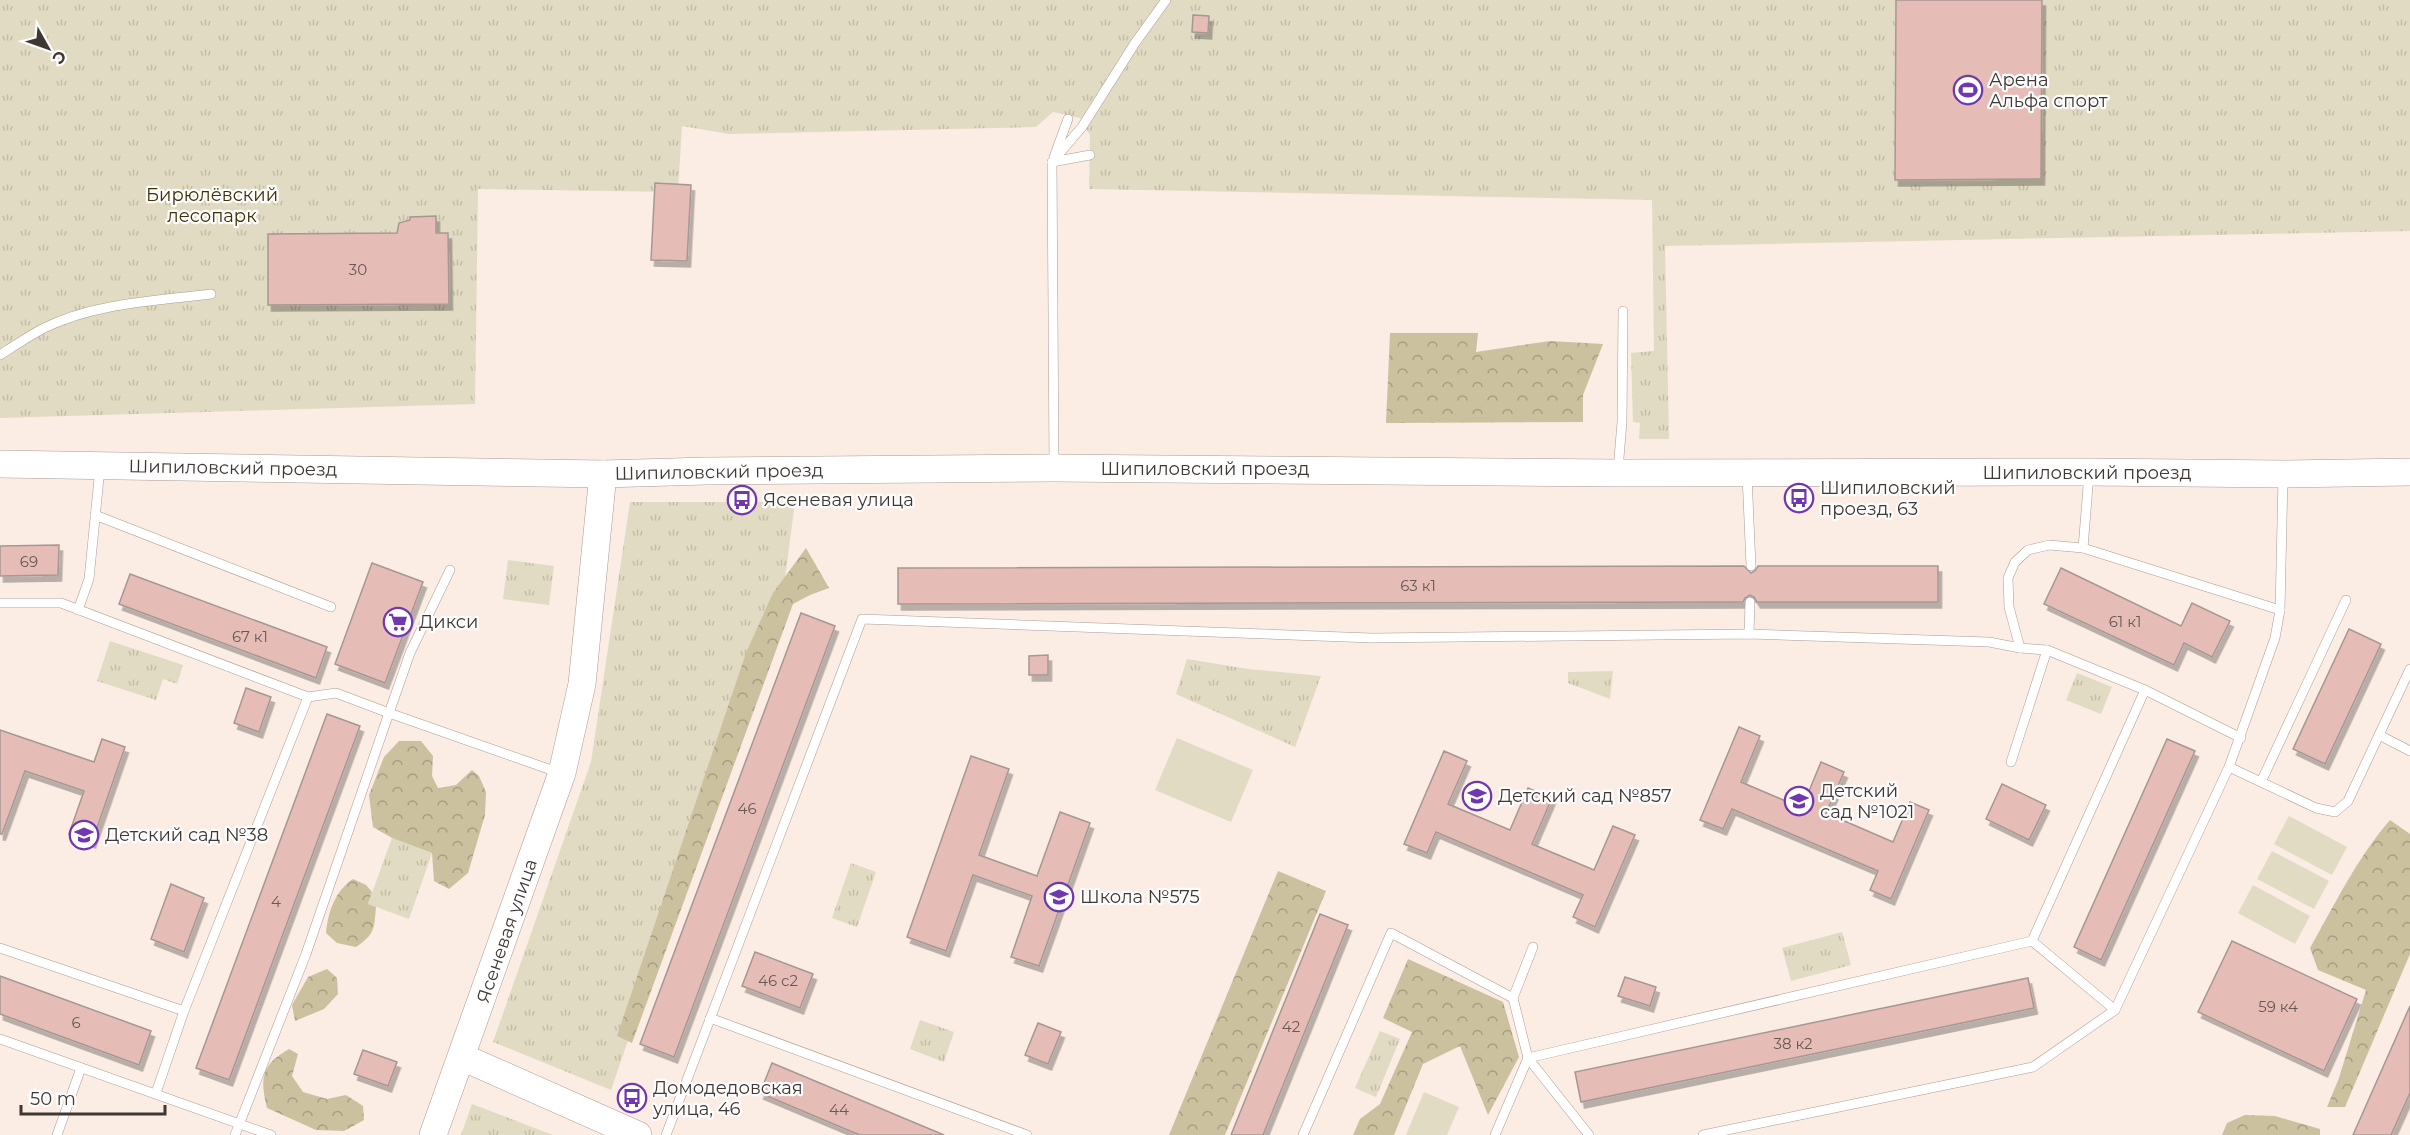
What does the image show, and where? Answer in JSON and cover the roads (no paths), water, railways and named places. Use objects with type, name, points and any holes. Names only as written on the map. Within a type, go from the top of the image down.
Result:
[{"type":"main road","name":"Шипиловский проезд","points":[[0,464],[603,474],[1054,468],[1618,473],[2283,474],[2410,472]]},
{"type":"main road","name":"Ясеневая улица","points":[[433,1135],[562,773],[582,684],[603,474]]},
{"type":"main road","points":[[462,1057],[638,1135]]},
{"type":"lane","points":[[1052,162],[1082,127],[1135,43],[1166,0]]},
{"type":"lane","points":[[1054,468],[1052,162],[1068,119]]},
{"type":"lane","points":[[1052,162],[1090,155]]},
{"type":"lane","points":[[0,355],[44,328],[91,312],[131,303],[211,294]]},
{"type":"lane","points":[[1618,473],[1622,422],[1623,311]]},
{"type":"lane","points":[[78,610],[89,579],[101,466]]},
{"type":"lane","points":[[1747,472],[1751,566]]},
{"type":"lane","points":[[2083,548],[2089,472]]},
{"type":"lane","points":[[1703,1135],[2033,1067],[2115,1010],[2229,766],[2241,738],[2275,638],[2280,610],[2283,474]]},
{"type":"lane","points":[[95,515],[332,607]]},
{"type":"lane","points":[[2020,648],[2009,607],[2008,578],[2015,562],[2028,550],[2049,545],[2083,548],[2280,610]]},
{"type":"lane","points":[[235,1135],[306,954],[410,653],[450,570]]},
{"type":"lane","points":[[2260,782],[2346,600]]},
{"type":"lane","points":[[1749,634],[1750,602]]},
{"type":"lane","points":[[0,603],[61,603],[308,697],[336,693],[562,773]]},
{"type":"lane","points":[[666,1135],[862,619],[1372,638],[1749,634],[1989,642],[2047,650],[2145,690],[2241,738]]},
{"type":"lane","points":[[2011,762],[2047,650]]},
{"type":"lane","points":[[2229,766],[2316,808],[2335,812],[2348,801],[2410,669]]},
{"type":"lane","points":[[2032,941],[2145,690]]},
{"type":"lane","points":[[156,1093],[184,1011],[308,697]]},
{"type":"lane","points":[[2379,735],[2410,751]]},
{"type":"lane","points":[[1304,1135],[1391,933],[1513,998]]},
{"type":"lane","points":[[2032,941],[2115,1010]]},
{"type":"lane","points":[[1528,1058],[2032,941]]},
{"type":"lane","points":[[1533,947],[1513,998],[1528,1058],[1589,1135]]},
{"type":"lane","points":[[0,948],[184,1011]]},
{"type":"lane","points":[[710,1018],[1027,1135]]},
{"type":"lane","points":[[0,1039],[271,1135]]},
{"type":"lane","points":[[1495,1135],[1528,1058]]},
{"type":"lane","points":[[57,1135],[81,1068]]},
{"type":"place","name":"Арена Альфа спорт","points":[[1968,90]]},
{"type":"place","name":"Шипиловский проезд, 63","points":[[1799,498]]},
{"type":"place","name":"Ясеневая улица","points":[[742,500]]},
{"type":"place","name":"Дикси","points":[[398,622]]},
{"type":"place","name":"Детский сад №857","points":[[1477,796]]},
{"type":"place","name":"Детский сад №1021","points":[[1799,801]]},
{"type":"place","name":"Детский сад №38","points":[[84,835]]},
{"type":"place","name":"Школа №575","points":[[1059,897]]},
{"type":"place","name":"Домодедовская улица, 46","points":[[632,1098]]},
{"type":"park label","name":"Бирюлёвский лесопарк","points":[[212,205]]}]
